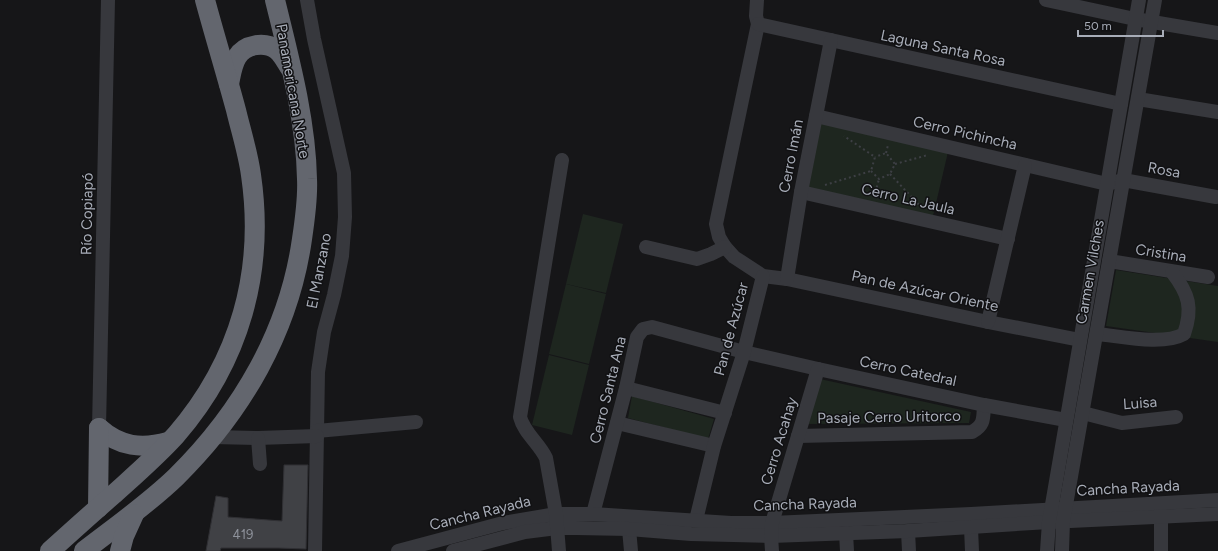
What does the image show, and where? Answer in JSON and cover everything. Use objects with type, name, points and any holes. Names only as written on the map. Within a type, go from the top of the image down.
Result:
[{"type":"highway","points":[[50,551],[144,467],[187,420],[206,393],[229,352],[244,311],[252,276],[254,246],[255,220],[252,186],[244,143],[205,0]]},
{"type":"highway","name":"Panamericana Norte","points":[[84,551],[174,478],[214,436],[241,399],[265,357],[288,303],[298,264],[305,223],[307,178],[305,149],[292,71],[275,0]]},
{"type":"highway","points":[[229,84],[236,58],[244,50],[255,45],[266,45],[277,50],[283,56],[292,71]]},
{"type":"highway","points":[[99,428],[112,438],[126,444],[151,446],[168,442]]},
{"type":"highway","points":[[98,508],[99,428]]},
{"type":"highway","points":[[120,551],[124,536],[136,510]]},
{"type":"street","name":"Río Copiapó","points":[[99,428],[108,0]]},
{"type":"street","name":"El Manzano","points":[[307,0],[314,39],[344,173],[346,195],[342,256],[320,352],[318,372],[315,551]]},
{"type":"street","name":"Pan de Azúcar","points":[[696,520],[714,446],[744,352],[763,276],[734,257],[719,237],[716,224],[758,24],[756,16],[757,0]]},
{"type":"street","points":[[1046,0],[1135,19],[1218,33]]},
{"type":"street","name":"Carmen Vilches","points":[[1047,551],[1050,516],[1138,0]]},
{"type":"street","name":"Carmen Vilches","points":[[1062,551],[1065,515],[1155,0]]},
{"type":"street","name":"Laguna Santa Rosa","points":[[758,24],[1121,104]]},
{"type":"street","name":"Cerro Imán","points":[[787,279],[801,192],[831,40]]},
{"type":"street","points":[[1138,99],[1218,112]]},
{"type":"street","name":"Cerro Pichincha","points":[[816,116],[1107,184]]},
{"type":"street","points":[[559,551],[556,514],[546,458],[522,425],[520,417],[562,160]]},
{"type":"street","points":[[988,322],[1025,165]]},
{"type":"street","name":"Rosa","points":[[1107,184],[1124,180],[1216,196]]},
{"type":"street","name":"Cerro La Jaula","points":[[801,192],[1008,239]]},
{"type":"street","points":[[646,247],[697,259],[725,247]]},
{"type":"street","name":"Cristina","points":[[1109,262],[1208,277]]},
{"type":"street","points":[[1097,334],[1157,340],[1179,337],[1184,334],[1188,323],[1190,308],[1187,295],[1172,272]]},
{"type":"street","name":"Pan de Azúcar Oriente","points":[[763,276],[787,279],[1080,340]]},
{"type":"street","name":"Cerro Santa Ana","points":[[593,514],[638,337],[643,329],[648,327],[744,352]]},
{"type":"street","name":"Cerro Catedral","points":[[744,352],[984,405],[1066,420]]},
{"type":"street","name":"Cerro Acahay","points":[[772,530],[818,369]]},
{"type":"street","points":[[626,388],[725,413]]},
{"type":"street","name":"Pasaje Cerro Uritorco","points":[[798,436],[972,432],[979,428],[982,422],[984,405]]},
{"type":"street","name":"Luisa","points":[[1083,413],[1122,423],[1176,417]]},
{"type":"street","points":[[214,436],[258,438],[416,422]]},
{"type":"street","points":[[617,423],[714,446]]},
{"type":"street","points":[[258,438],[260,464]]},
{"type":"street","name":"Cancha Rayada","points":[[453,551],[525,532],[557,528],[629,530],[691,534],[1050,516],[1218,500]]},
{"type":"street","name":"Cancha Rayada","points":[[398,551],[503,523],[556,514],[593,514],[696,520],[731,523],[772,530],[846,533],[971,528],[1050,516]]},
{"type":"street","name":"Cancha Rayada","points":[[1065,515],[1161,517],[1218,514]]},
{"type":"street","points":[[1161,517],[1161,551]]},
{"type":"street","points":[[971,528],[972,551]]},
{"type":"street","points":[[629,530],[631,551]]},
{"type":"street","points":[[772,530],[772,551]]},
{"type":"street","points":[[908,531],[909,551]]},
{"type":"street","points":[[846,533],[847,551]]},
{"type":"path","points":[[842,135],[874,158]]},
{"type":"path","points":[[874,158],[886,153],[895,164]]},
{"type":"path","points":[[879,179],[890,174],[895,164],[932,154]]},
{"type":"path","points":[[874,158],[872,171],[879,179]]},
{"type":"path","points":[[801,192],[872,171]]},
{"type":"path","points":[[890,174],[936,222]]},
{"type":"path","points":[[872,208],[879,179]]},
{"type":"shaded area","points":[[820,122],[948,152],[933,216],[807,188]]},
{"type":"shaded area","points":[[583,214],[623,224],[606,293],[566,284]]},
{"type":"shaded area","points":[[1116,270],[1218,286],[1218,342],[1106,326]]},
{"type":"shaded area","points":[[566,284],[606,294],[589,364],[549,354]]},
{"type":"shaded area","points":[[549,355],[589,365],[572,435],[532,425]]},
{"type":"shaded area","points":[[820,379],[971,412],[969,423],[807,424]]},
{"type":"shaded area","points":[[632,396],[714,419],[708,439],[628,418]]},
{"type":"building","points":[[284,465],[308,465],[306,549],[221,548],[220,551],[206,551],[216,496],[228,498],[228,517],[282,521]]}]
